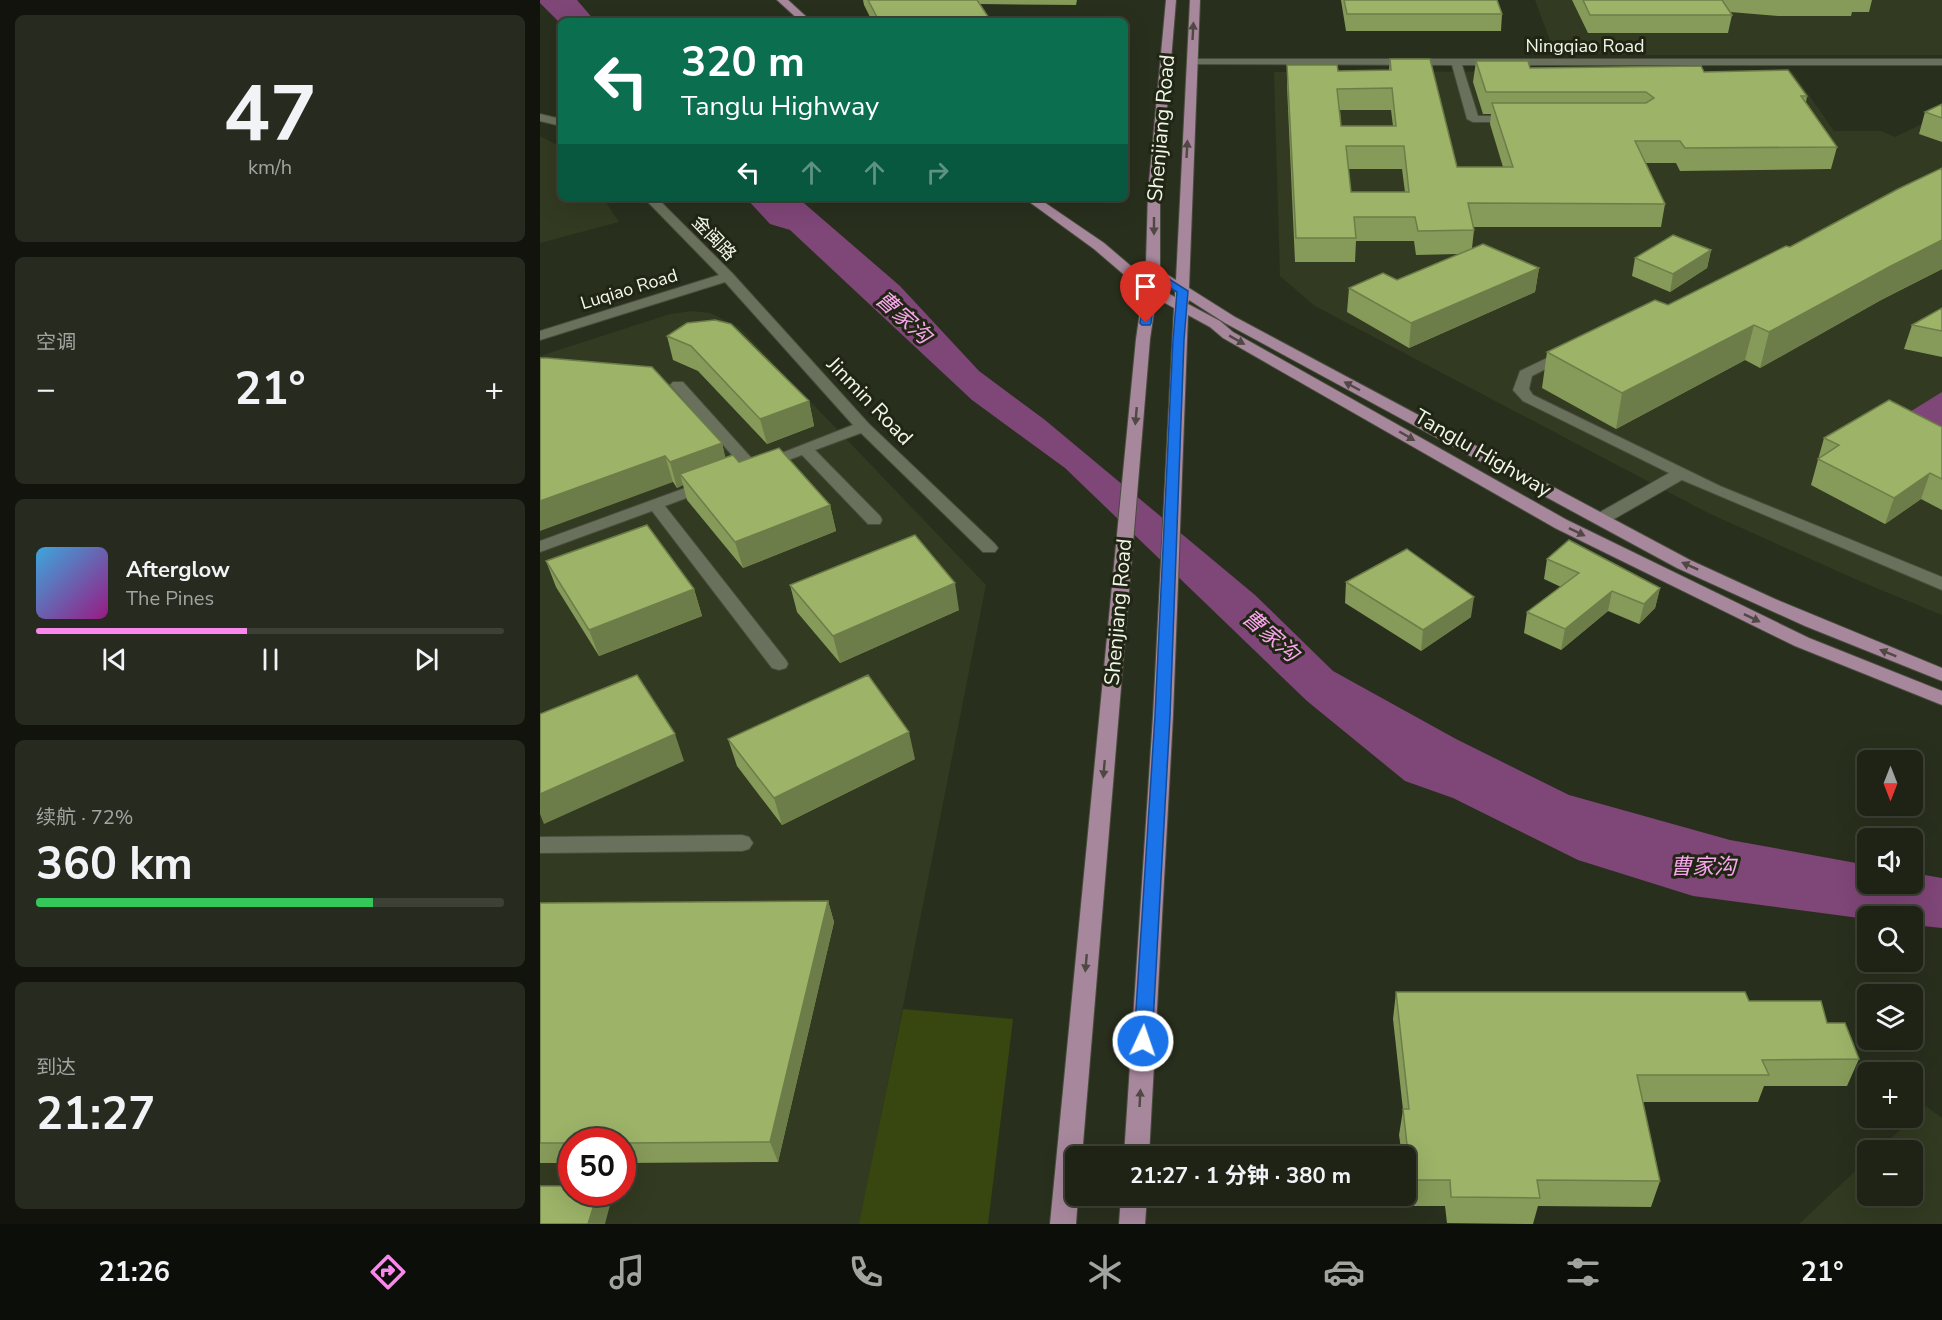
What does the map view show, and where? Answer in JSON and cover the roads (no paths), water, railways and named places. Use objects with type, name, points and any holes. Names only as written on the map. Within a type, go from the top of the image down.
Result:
[{"type":"main road","points":[[782,0],[803,18]]},
{"type":"main road","points":[[796,0],[817,18]]},
{"type":"main road","name":"Shenjiang Road","points":[[1063,1224],[1142,358],[1153,273],[1154,193],[1172,0]]},
{"type":"main road","name":"Shenjiang Road","points":[[1137,1146],[1163,716],[1182,300],[1182,246],[1195,0]]},
{"type":"main road","name":"Tanglu Highway","points":[[1034,201],[1099,246],[1150,290],[1182,300],[1230,320],[1600,519],[1655,551],[1773,607],[1942,675]]},
{"type":"main road","name":"Tanglu Highway","points":[[1046,201],[1153,273],[1182,300],[1228,335],[1561,524],[1802,642],[1942,698]]},
{"type":"main road","points":[[1132,1224],[1133,1206]]},
{"type":"street","name":"Ningqiao Road","points":[[1191,62],[1942,62]]},
{"type":"street","points":[[1456,62],[1473,119],[1529,119]]},
{"type":"street","points":[[540,117],[558,122]]},
{"type":"street","name":"金闽路","points":[[653,201],[728,278]]},
{"type":"street","name":"Luqiao Road","points":[[540,336],[728,278]]},
{"type":"street","name":"Jinmin Road","points":[[728,278],[863,427],[989,548]]},
{"type":"street","points":[[1587,342],[1525,374],[1521,390],[1528,398],[1714,489],[1942,584]]},
{"type":"street","points":[[678,386],[752,468]]},
{"type":"street","points":[[540,547],[863,427]]},
{"type":"street","points":[[805,448],[874,520]]},
{"type":"street","points":[[1600,519],[1682,473]]},
{"type":"street","points":[[655,504],[779,664]]},
{"type":"street","points":[[540,845],[742,843]]},
{"type":"water","points":[[540,0],[577,0],[592,18],[558,18],[558,21],[540,3]]},
{"type":"water","name":"曹家沟","points":[[749,201],[801,201],[900,286],[979,371],[1045,420],[1255,595],[1333,671],[1456,739],[1569,795],[1730,840],[1857,863],[1857,894],[1923,894],[1923,875],[1942,878],[1942,928],[1923,926],[1923,906],[1857,906],[1857,918],[1693,896],[1578,860],[1453,798],[1405,781],[1307,701],[1065,468],[972,400],[790,230],[770,224]]},
{"type":"water","points":[[1942,392],[1942,453],[1887,426]]}]
